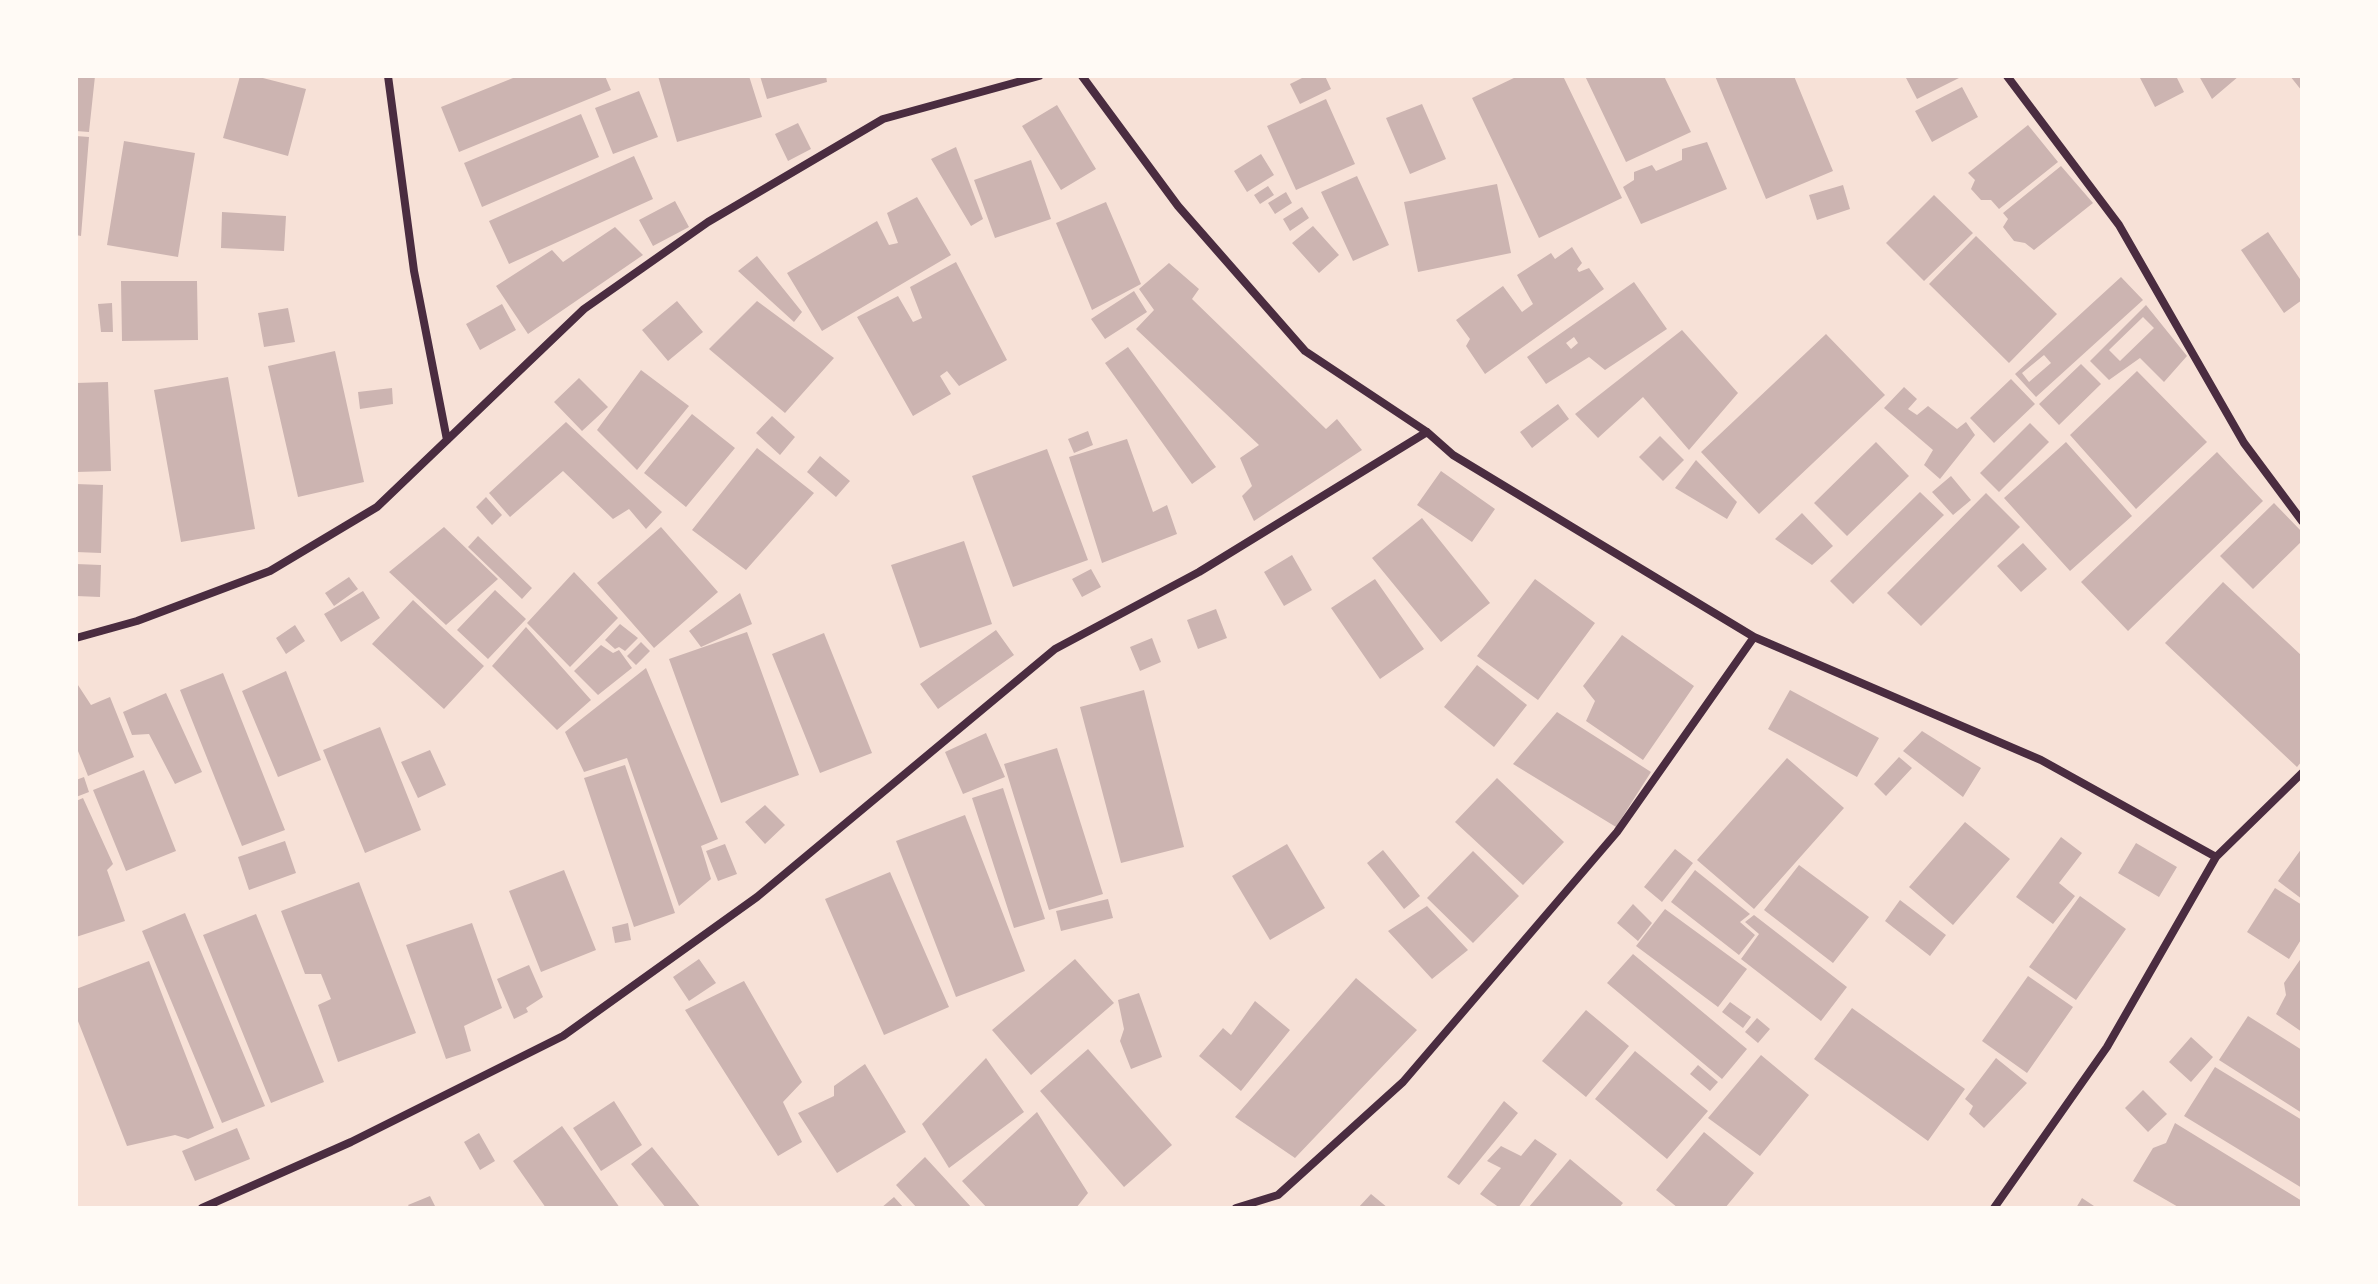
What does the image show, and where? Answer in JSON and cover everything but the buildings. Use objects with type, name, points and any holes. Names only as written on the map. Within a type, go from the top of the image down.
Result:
[{"type":"street","points":[[388,76],[414,271],[447,440]]},
{"type":"street","points":[[76,638],[137,621],[270,571],[377,507],[584,309],[708,222],[883,119],[1039,76]]},
{"type":"street","points":[[1082,76],[1178,206],[1305,351],[1427,432],[1453,455],[1754,637],[2041,760],[2216,857]]},
{"type":"street","points":[[2007,76],[2119,225],[2244,443],[2302,521]]},
{"type":"street","points":[[202,1208],[351,1142],[563,1036],[757,897],[1055,649],[1199,572],[1427,432]]},
{"type":"street","points":[[1236,1208],[1278,1195],[1403,1082],[1617,832],[1754,637]]},
{"type":"street","points":[[1994,1208],[2107,1047],[2216,857],[2302,773]]}]
